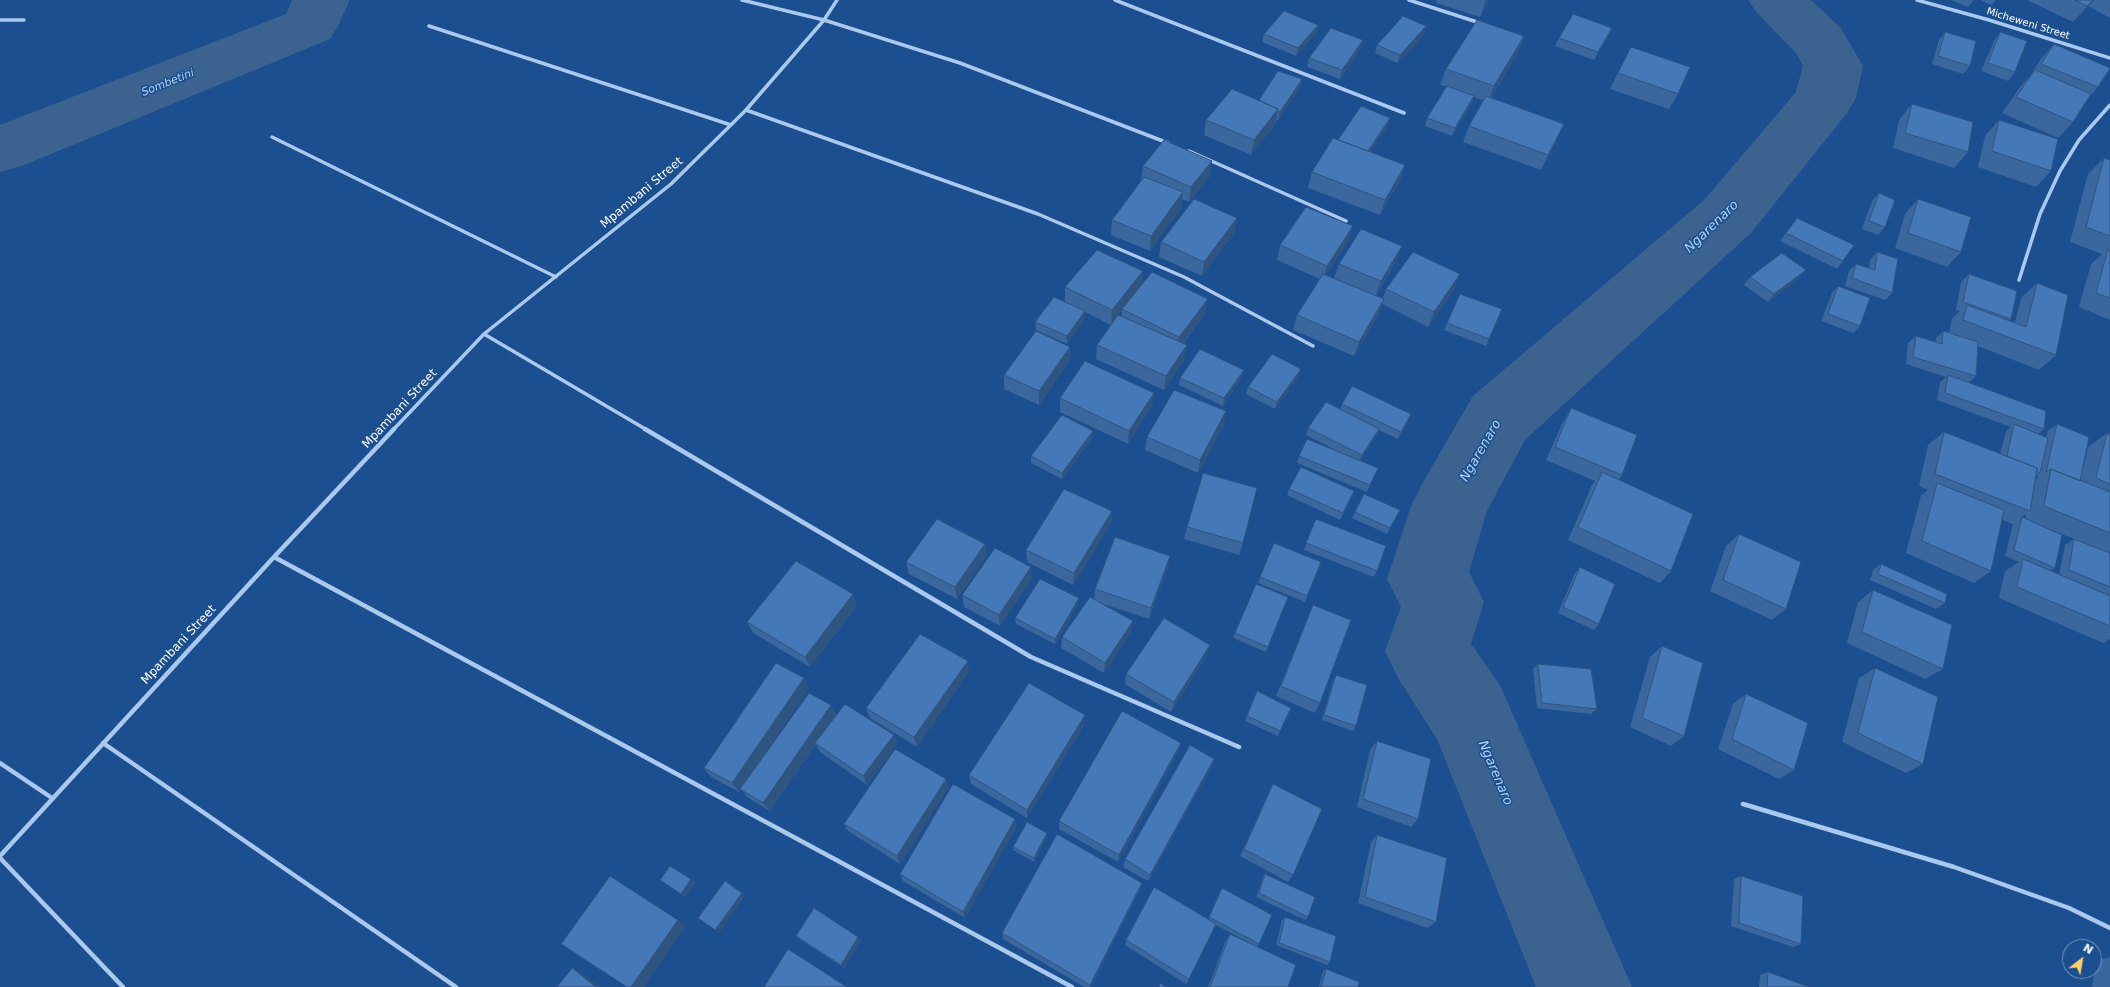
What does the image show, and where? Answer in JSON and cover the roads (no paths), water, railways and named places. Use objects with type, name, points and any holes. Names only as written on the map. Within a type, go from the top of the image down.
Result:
[{"type":"street","points":[[742,0],[824,20],[960,62],[1172,144]]},
{"type":"street","name":"Mpambani Street","points":[[0,857],[52,798],[274,557],[484,334],[671,184],[746,110],[824,20],[837,0]]},
{"type":"street","points":[[1115,0],[1404,113]]},
{"type":"street","points":[[1409,0],[1483,24]]},
{"type":"street","name":"Micheweni Street","points":[[1917,0],[1989,20],[2110,58]]},
{"type":"street","points":[[0,20],[24,20]]},
{"type":"street","points":[[429,26],[731,125]]},
{"type":"street","points":[[2019,280],[2040,214],[2060,171],[2079,140],[2110,106]]},
{"type":"street","points":[[746,110],[1038,214],[1184,277],[1313,346]]},
{"type":"street","points":[[272,137],[556,276]]},
{"type":"street","points":[[1186,150],[1346,221]]},
{"type":"street","points":[[484,334],[1031,657],[1239,747]]},
{"type":"street","points":[[274,557],[1072,987]]},
{"type":"street","points":[[103,743],[456,987]]},
{"type":"street","points":[[0,763],[52,798]]},
{"type":"street","points":[[1743,804],[1954,867],[2069,908],[2110,928]]},
{"type":"street","points":[[0,857],[122,987]]},
{"type":"waterway","name":"Sombetini","points":[[0,150],[309,26],[321,0]]},
{"type":"waterway","name":"Ngarenaro","points":[[1584,987],[1470,714],[1427,651],[1443,602],[1427,579],[1450,506],[1499,418],[1728,216],[1825,98],[1833,66],[1820,42],[1777,0]]}]
